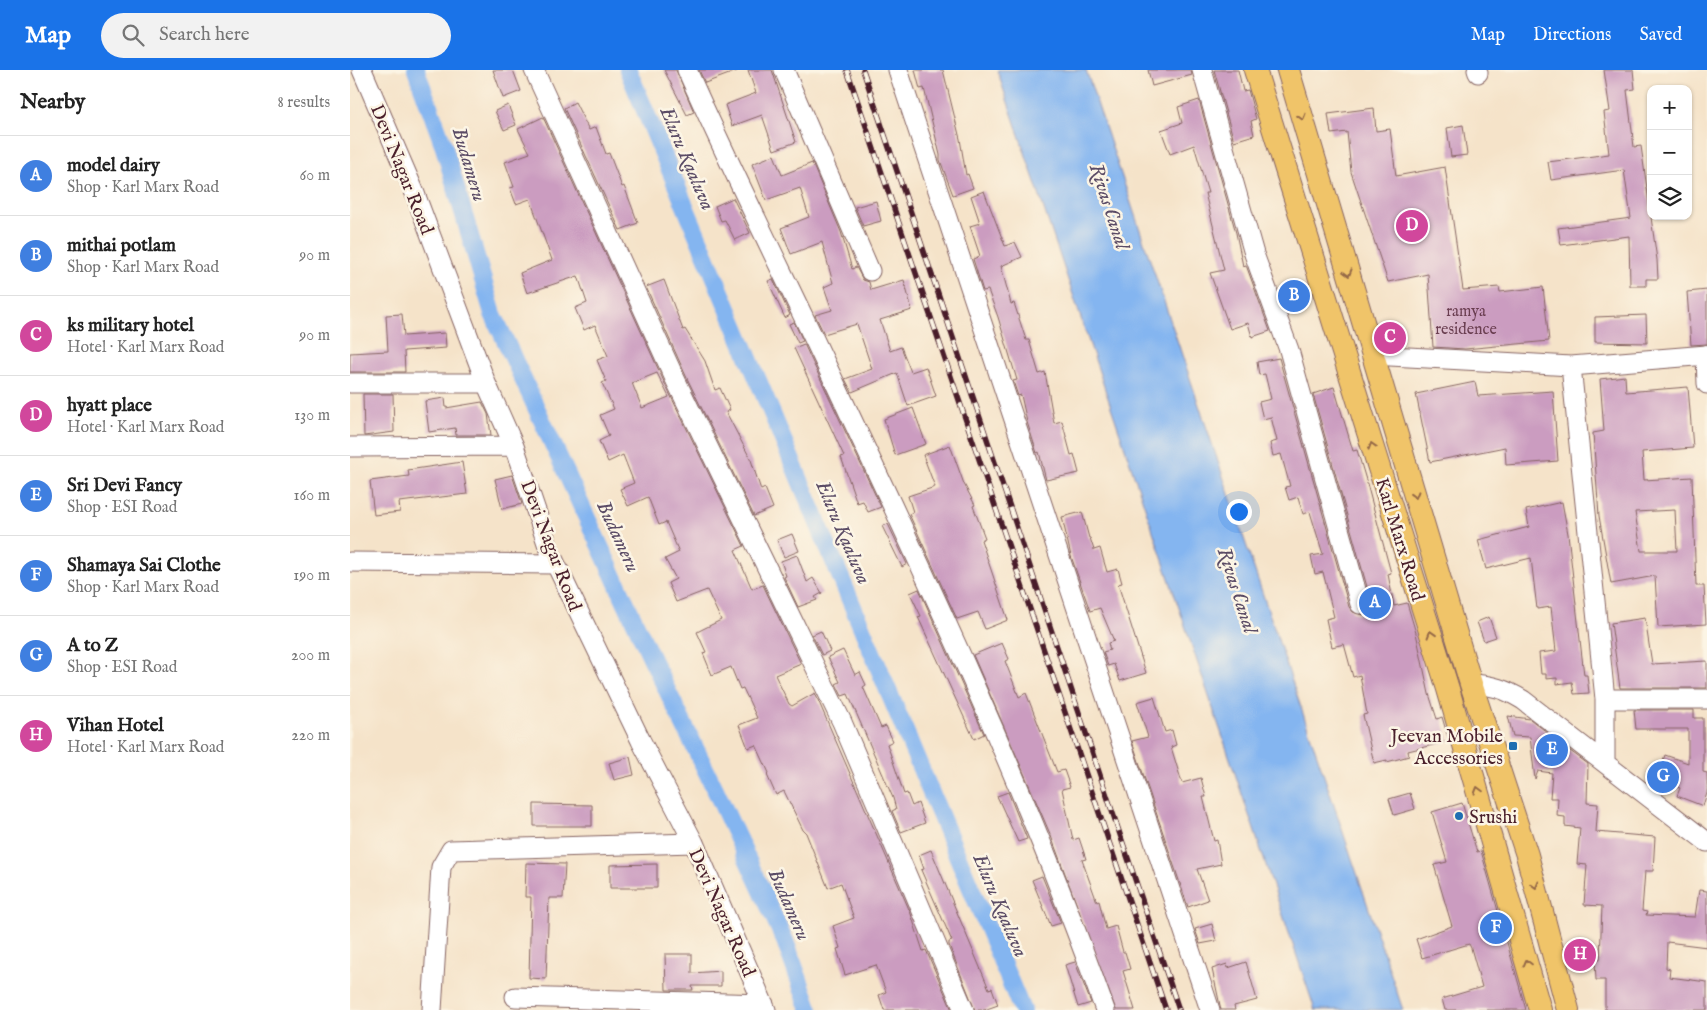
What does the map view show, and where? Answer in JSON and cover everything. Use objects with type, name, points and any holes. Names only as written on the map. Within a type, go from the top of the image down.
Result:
[{"type":"main road","name":"Karl Marx Road","points":[[1255,70],[1448,689],[1540,1010]]},
{"type":"main road","name":"Karl Marx Road","points":[[1288,70],[1471,684],[1527,855],[1568,1010]]},
{"type":"main road","points":[[1379,470],[1405,462]]},
{"type":"main road","points":[[1499,862],[1527,855]]},
{"type":"street","name":"Devi Nagar Road","points":[[362,70],[414,191],[486,383],[514,446],[556,564],[640,742],[694,843],[765,1007]]},
{"type":"street","points":[[534,70],[676,381],[842,722],[964,1010]]},
{"type":"street","points":[[688,70],[739,185],[814,338],[981,697],[1088,959],[1105,1010]]},
{"type":"street","points":[[784,70],[870,270]]},
{"type":"street","points":[[898,70],[1210,1010]]},
{"type":"street","points":[[1202,70],[1254,254],[1289,350],[1360,604]]},
{"type":"street","points":[[1372,355],[1571,366],[1706,355],[1707,384]]},
{"type":"street","points":[[1571,366],[1605,699],[1605,761]]},
{"type":"street","points":[[350,383],[486,383]]},
{"type":"street","points":[[350,447],[514,446]]},
{"type":"street","points":[[350,562],[556,564]]},
{"type":"street","points":[[1471,684],[1490,685],[1505,689],[1605,761],[1707,842]]},
{"type":"street","points":[[1605,699],[1707,699]]},
{"type":"street","points":[[432,1010],[442,867],[452,850],[694,843]]},
{"type":"street","points":[[516,996],[765,1007]]},
{"type":"water","name":"Rivas Canal","points":[[997,70],[1086,70],[1403,1010],[1315,1010]]},
{"type":"building","points":[[493,70],[513,70],[521,91],[503,98]]},
{"type":"building","points":[[664,70],[676,70],[694,112],[687,115]]},
{"type":"building","points":[[699,70],[737,70],[737,71],[705,83]]},
{"type":"building","points":[[748,70],[772,70],[796,142],[774,150],[762,115],[732,126],[725,105],[756,93]]},
{"type":"building","points":[[915,70],[943,70],[960,139],[966,175],[968,174],[973,188],[953,195],[940,160],[924,88],[920,89]]},
{"type":"building","points":[[1148,70],[1191,70],[1192,75],[1152,86]]},
{"type":"building","points":[[1214,70],[1238,70],[1243,91],[1248,90],[1256,119],[1251,121],[1254,135],[1234,141]]},
{"type":"building","points":[[1604,70],[1633,70],[1635,89],[1627,90],[1634,147],[1641,146],[1647,189],[1647,220],[1651,220],[1657,260],[1658,279],[1646,279],[1646,286],[1630,286],[1629,236],[1561,245],[1558,228],[1631,218],[1624,170],[1551,180],[1548,162],[1609,154],[1604,112],[1610,111]]},
{"type":"building","points":[[1199,100],[1236,233],[1243,266],[1246,265],[1270,331],[1252,337],[1248,323],[1230,329],[1210,273],[1224,270],[1205,193],[1208,193],[1194,145],[1170,154],[1161,130],[1182,123],[1178,107]]},
{"type":"building","points":[[575,102],[589,130],[596,127],[606,154],[609,153],[622,187],[624,186],[638,223],[620,230],[564,108]]},
{"type":"building","points":[[508,105],[516,125],[504,130],[495,111]]},
{"type":"building","points":[[1374,108],[1376,131],[1390,129],[1396,176],[1445,167],[1463,290],[1499,287],[1500,292],[1543,287],[1549,341],[1465,349],[1433,347],[1428,274],[1388,282],[1351,172],[1347,132],[1331,134],[1328,114]]},
{"type":"building","points":[[543,117],[666,386],[744,546],[735,550],[752,589],[763,585],[801,664],[775,675],[789,704],[792,706],[815,693],[911,914],[923,951],[926,950],[952,1010],[884,1010],[879,995],[886,992],[876,965],[845,975],[837,949],[840,948],[833,926],[854,918],[841,883],[828,888],[806,833],[784,791],[776,795],[767,775],[769,773],[756,745],[748,748],[739,725],[757,718],[743,688],[740,689],[731,667],[712,675],[703,653],[706,652],[697,632],[721,620],[707,590],[676,602],[668,583],[676,579],[665,559],[679,552],[666,522],[659,525],[648,497],[628,506],[620,489],[634,483],[623,455],[608,462],[599,441],[609,436],[600,415],[614,409],[602,383],[606,381],[597,360],[608,356],[595,325],[584,330],[575,308],[587,303],[578,276],[527,293],[520,273],[552,260],[530,199],[516,204],[510,188],[514,187],[505,162],[530,153],[518,129]],"holes":[[[657,373],[669,397],[642,408],[632,383]]]},
{"type":"building","points":[[1463,125],[1467,155],[1451,157],[1447,128]]},
{"type":"building","points":[[774,155],[782,175],[812,163],[841,232],[852,269],[856,267],[863,280],[869,282],[871,290],[904,280],[912,310],[880,320],[890,351],[901,347],[911,372],[926,367],[936,396],[908,406],[897,373],[852,392],[845,379],[872,369],[857,324],[824,334],[815,315],[832,310],[824,287],[833,283],[822,242],[791,254],[781,228],[809,217],[800,188],[766,200],[752,164]]},
{"type":"building","points":[[984,191],[1005,246],[1015,242],[1022,257],[1001,266],[1011,304],[1014,303],[1026,340],[1029,340],[1039,374],[1045,372],[1054,423],[1062,421],[1071,455],[1074,454],[1079,473],[1046,480],[1039,452],[1037,453],[1027,422],[1021,395],[1018,396],[1013,381],[1017,380],[998,317],[988,290],[983,291],[973,259],[980,256],[970,226],[980,223],[971,196]]},
{"type":"building","points":[[733,198],[750,233],[735,240],[725,220],[721,221],[715,206]]},
{"type":"building","points":[[876,201],[881,221],[863,226],[855,207]]},
{"type":"building","points":[[773,279],[790,315],[785,318],[768,281]]},
{"type":"building","points":[[664,280],[683,330],[685,329],[705,361],[715,390],[720,388],[730,410],[726,412],[751,460],[761,490],[765,488],[773,508],[754,516],[686,376],[646,287]]},
{"type":"building","points":[[1707,290],[1707,344],[1691,345],[1687,292]]},
{"type":"building","points":[[402,314],[404,336],[445,333],[446,348],[404,351],[405,372],[350,372],[350,353],[388,351],[386,315]]},
{"type":"building","points":[[1646,315],[1647,343],[1595,342],[1595,317]]},
{"type":"building","points":[[794,322],[803,341],[798,343],[789,324]]},
{"type":"building","points":[[804,344],[881,507],[868,512],[863,501],[857,503],[841,457],[844,456],[794,348]]},
{"type":"building","points":[[1279,358],[1349,607],[1353,612],[1363,615],[1368,611],[1371,601],[1313,394],[1334,387],[1353,451],[1357,450],[1366,480],[1391,573],[1388,574],[1394,606],[1407,603],[1416,633],[1429,694],[1437,719],[1442,717],[1449,741],[1408,751],[1409,756],[1387,762],[1387,760],[1374,763],[1363,715],[1367,714],[1360,675],[1353,677],[1344,644],[1332,647],[1326,619],[1334,617],[1323,572],[1315,574],[1311,556],[1323,554],[1310,512],[1303,514],[1298,497],[1289,500],[1285,487],[1290,486],[1281,454],[1273,456],[1270,443],[1277,441],[1271,417],[1263,419],[1259,402],[1271,399],[1265,374],[1259,375],[1257,362]]},
{"type":"building","points":[[1625,376],[1626,392],[1688,387],[1693,448],[1642,452],[1644,480],[1692,477],[1696,586],[1704,586],[1706,624],[1658,627],[1655,576],[1611,584],[1599,516],[1593,433],[1604,431],[1600,379]],"holes":[[[1675,510],[1677,551],[1641,551],[1635,512]]]},
{"type":"building","points":[[1475,382],[1478,396],[1553,391],[1558,461],[1506,465],[1505,447],[1430,462],[1416,394]]},
{"type":"building","points":[[363,394],[393,394],[394,432],[364,436]]},
{"type":"building","points":[[445,398],[446,408],[482,402],[488,414],[491,435],[456,435],[455,428],[429,432],[425,401]]},
{"type":"building","points":[[913,408],[926,444],[895,455],[884,419]]},
{"type":"building","points":[[950,445],[964,484],[975,505],[973,506],[985,538],[981,540],[1008,620],[985,629],[978,612],[957,619],[909,514],[913,512],[908,496],[935,487],[923,455]]},
{"type":"building","points":[[462,462],[467,494],[399,502],[400,512],[374,515],[370,481],[409,476],[408,470]]},
{"type":"building","points":[[512,475],[522,504],[502,509],[495,479]]},
{"type":"building","points":[[1562,502],[1568,534],[1584,675],[1587,675],[1589,693],[1574,694],[1572,682],[1557,684],[1557,678],[1546,679],[1546,674],[1541,674],[1539,653],[1556,651],[1551,607],[1537,609],[1531,558],[1486,569],[1478,540],[1529,527],[1526,510]]},
{"type":"building","points":[[1082,512],[1094,550],[1100,548],[1107,572],[1118,569],[1122,583],[1118,584],[1146,673],[1120,681],[1114,664],[1108,666],[1103,652],[1110,650],[1108,643],[1114,641],[1100,608],[1090,611],[1071,556],[1062,517]]},
{"type":"building","points":[[888,524],[907,564],[902,567],[882,526]]},
{"type":"building","points":[[792,534],[799,551],[784,557],[777,540]]},
{"type":"building","points":[[797,555],[807,582],[813,578],[822,593],[815,597],[817,600],[798,607],[784,577],[786,576],[781,561]]},
{"type":"building","points":[[919,589],[984,734],[974,739],[918,617],[921,616],[910,593]]},
{"type":"building","points":[[1489,617],[1496,637],[1484,641],[1477,622]]},
{"type":"building","points":[[1645,618],[1652,664],[1707,661],[1707,688],[1620,688],[1611,623]]},
{"type":"building","points":[[821,631],[830,651],[822,655],[812,635]]},
{"type":"building","points":[[1002,643],[1009,659],[1005,661],[1019,697],[1026,693],[1057,772],[1064,770],[1070,787],[1062,789],[1073,840],[1079,838],[1086,859],[1082,860],[1097,902],[1099,901],[1106,929],[1116,926],[1130,969],[1123,971],[1135,1010],[1116,1010],[1051,836],[973,655]]},
{"type":"building","points":[[843,650],[855,675],[860,672],[866,685],[863,687],[881,728],[886,726],[893,741],[887,744],[904,794],[907,793],[912,806],[918,803],[925,823],[901,832],[892,811],[896,809],[893,798],[848,694],[842,696],[836,684],[840,682],[828,657]]},
{"type":"building","points":[[1154,697],[1165,732],[1172,730],[1176,745],[1171,747],[1182,783],[1201,778],[1206,797],[1203,797],[1214,841],[1217,840],[1221,864],[1197,869],[1208,900],[1188,907],[1132,741],[1148,737],[1137,702]]},
{"type":"building","points":[[1634,710],[1694,710],[1694,718],[1703,718],[1703,772],[1707,773],[1707,793],[1703,806],[1677,796],[1680,788],[1656,779],[1665,755],[1688,763],[1688,729],[1636,729]]},
{"type":"building","points":[[1508,716],[1530,719],[1548,733],[1545,743],[1562,745],[1588,764],[1587,803],[1598,804],[1596,832],[1655,837],[1653,871],[1645,871],[1642,911],[1647,912],[1646,915],[1695,917],[1699,890],[1707,891],[1707,947],[1667,942],[1666,968],[1670,969],[1669,977],[1707,982],[1707,1010],[1605,1010],[1605,980],[1596,980],[1595,960],[1600,960],[1602,906],[1584,905],[1587,865],[1577,864],[1580,828],[1565,826],[1565,817],[1557,816],[1558,798],[1550,798],[1552,773],[1538,771],[1535,779],[1530,737],[1513,736]]},
{"type":"building","points":[[630,757],[634,775],[614,780],[609,763]]},
{"type":"building","points":[[1008,792],[1027,839],[1018,842],[997,796]]},
{"type":"building","points":[[1410,793],[1415,809],[1394,815],[1389,799]]},
{"type":"building","points":[[1462,803],[1477,852],[1481,851],[1526,1010],[1445,1010],[1442,999],[1482,987],[1471,948],[1469,944],[1422,958],[1416,939],[1452,926],[1434,865],[1447,862],[1432,812]]},
{"type":"building","points":[[534,804],[592,805],[592,826],[534,826]]},
{"type":"building","points":[[931,850],[989,989],[992,988],[998,1005],[984,1010],[975,1010],[949,945],[949,942],[952,941],[921,870],[924,869],[919,855]]},
{"type":"building","points":[[526,863],[565,864],[563,898],[549,898],[546,979],[529,978],[531,897],[525,897]]},
{"type":"building","points":[[657,864],[657,888],[610,888],[610,865]]},
{"type":"building","points":[[1042,876],[1061,923],[1051,926],[1032,880]]},
{"type":"building","points":[[1212,924],[1216,941],[1200,944],[1195,929]]},
{"type":"building","points":[[665,954],[692,954],[692,973],[721,971],[721,986],[692,986],[693,990],[666,990]]},
{"type":"building","points":[[1075,962],[1091,1003],[1078,1007],[1065,965]]},
{"type":"building","points":[[1246,962],[1257,1000],[1234,1006],[1235,1010],[1221,1010],[1212,969],[1227,964],[1228,968]]},
{"type":"waterway","name":"Budameru","points":[[416,70],[443,144],[493,314],[650,655],[715,789],[785,941],[810,1010]]},
{"type":"waterway","name":"Eluru Kaaluva","points":[[628,70],[1022,1010]]},
{"type":"railway","points":[[847,70],[1166,1010]]},
{"type":"railway","points":[[863,70],[1179,1010]]},
{"type":"place","name":"hyatt place","points":[[1412,226]]},
{"type":"place","name":"mithai potlam","points":[[1294,296]]},
{"type":"place","name":"ks military hotel","points":[[1390,338]]},
{"type":"place","name":"model dairy","points":[[1375,603]]},
{"type":"place","name":"Jeevan Mobile Accessories","points":[[1513,746]]},
{"type":"place","name":"Sri Devi Fancy","points":[[1552,750]]},
{"type":"place","name":"A to Z","points":[[1663,777]]},
{"type":"place","name":"Srushi","points":[[1459,816]]},
{"type":"place","name":"Shamaya Sai Clothe","points":[[1496,928]]},
{"type":"place","name":"Vihan Hotel","points":[[1580,955]]}]
